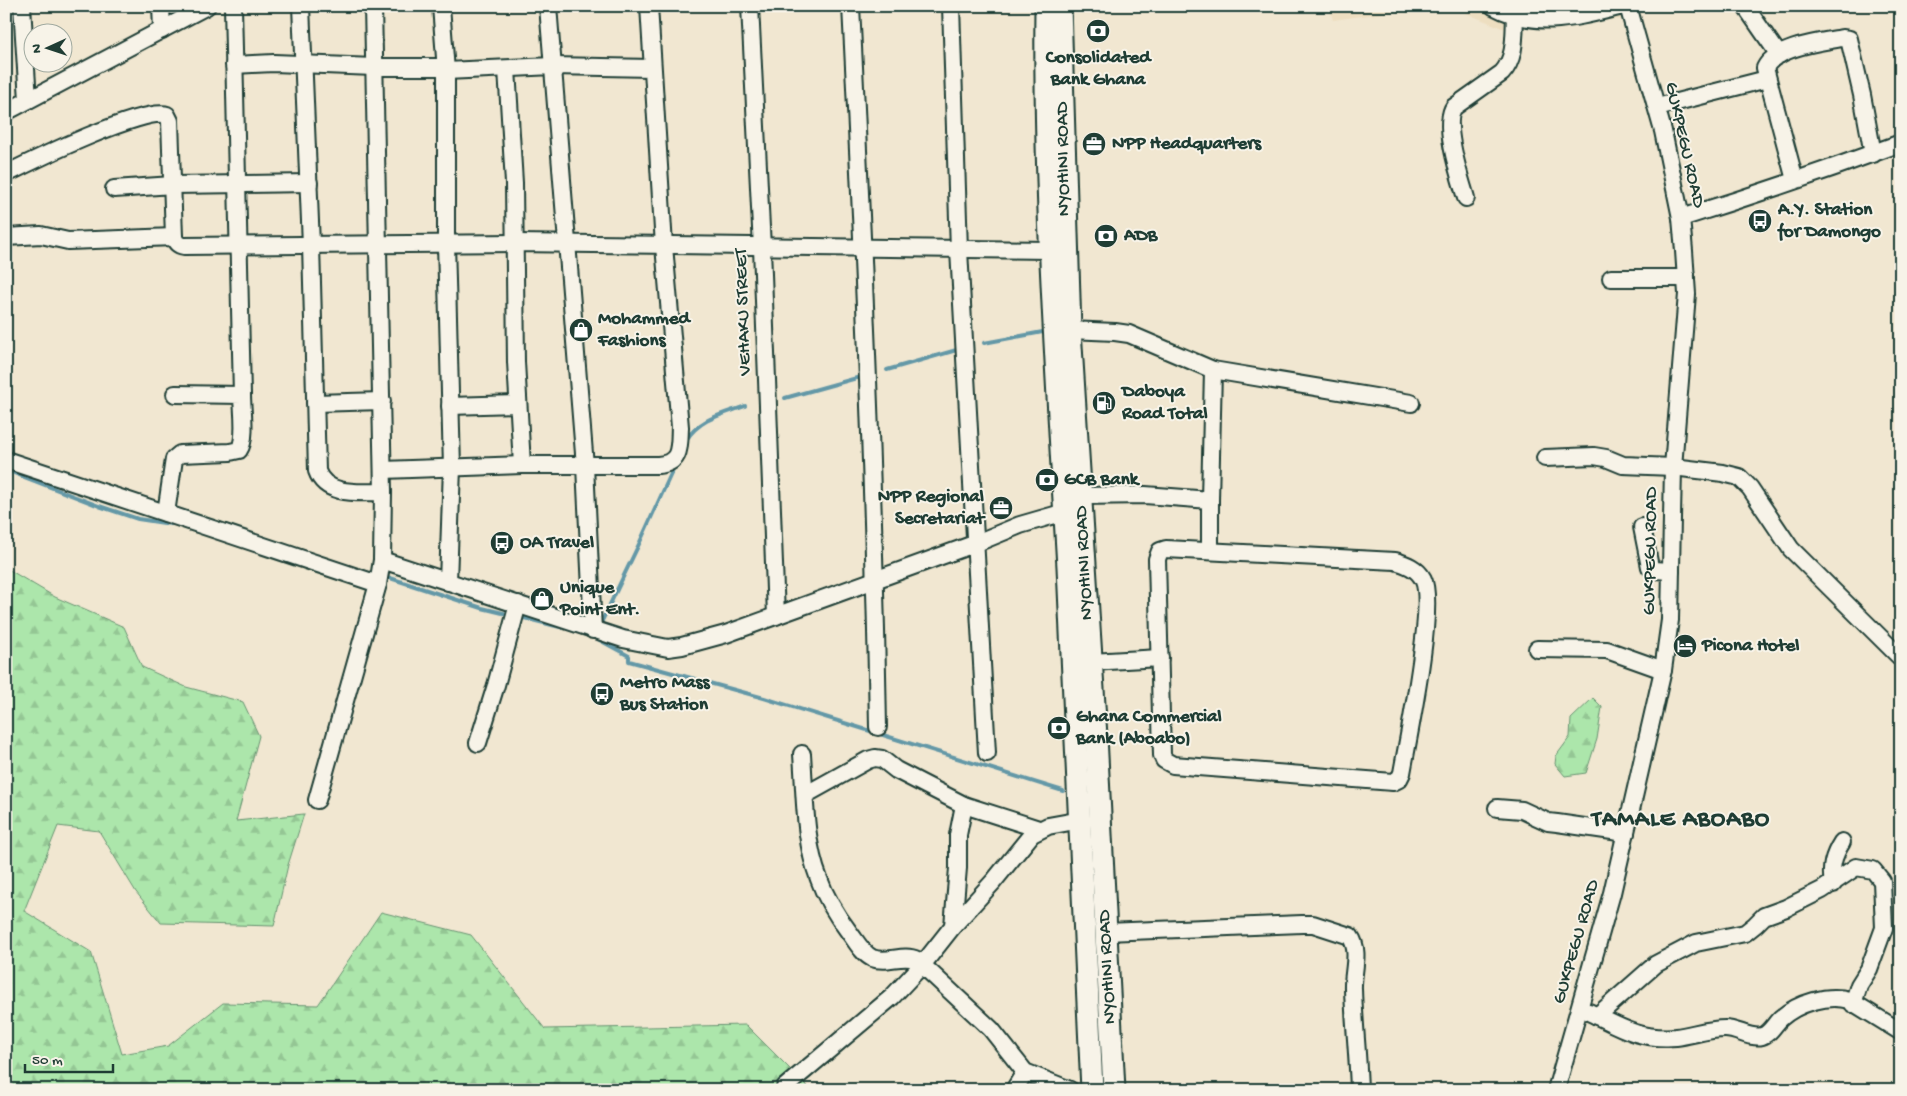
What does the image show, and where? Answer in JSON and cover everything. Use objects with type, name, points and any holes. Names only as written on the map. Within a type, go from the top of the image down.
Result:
[{"type":"main road","name":"NYOHINI ROAD","points":[[1046,6],[1046,137],[1050,250],[1081,820],[1092,1090]]},
{"type":"main road","name":"NYOHINI ROAD","points":[[1060,6],[1070,330],[1082,496],[1114,1090]]},
{"type":"street","points":[[22,6],[28,100]]},
{"type":"street","points":[[161,6],[162,30]]},
{"type":"street","points":[[6,112],[207,6]]},
{"type":"street","points":[[166,513],[174,459],[180,454],[230,452],[239,450],[242,445],[233,6]]},
{"type":"street","points":[[301,6],[311,245],[317,471],[320,479],[325,484],[342,490],[384,492]]},
{"type":"street","points":[[317,800],[378,584],[382,560],[384,492],[373,6]]},
{"type":"street","points":[[441,6],[446,69],[446,243],[452,467],[448,582]]},
{"type":"street","points":[[548,6],[585,466],[593,630]]},
{"type":"street","points":[[383,470],[522,465],[667,464],[673,461],[677,454],[680,427],[664,246],[649,6]]},
{"type":"street","name":"VEHAKU STREET","points":[[750,6],[762,248],[776,616]]},
{"type":"street","points":[[851,6],[876,580],[878,727]]},
{"type":"street","points":[[951,6],[974,544],[987,753]]},
{"type":"street","points":[[1493,6],[1515,15],[1542,20],[1558,20],[1623,6]]},
{"type":"street","name":"GUKPEGU ROAD","points":[[1556,1090],[1610,902],[1663,670],[1670,620],[1673,467],[1686,302],[1686,278],[1681,218],[1657,107],[1628,6]]},
{"type":"street","points":[[1745,6],[1779,55]]},
{"type":"street","points":[[1466,198],[1449,127],[1451,112],[1454,107],[1507,68],[1512,52],[1515,15]]},
{"type":"street","points":[[1795,180],[1765,68],[1767,64],[1779,55],[1806,45],[1842,38],[1849,39],[1873,154]]},
{"type":"street","points":[[234,65],[274,63],[446,69],[507,69],[553,66],[652,68]]},
{"type":"street","points":[[507,69],[516,243],[516,362],[522,465]]},
{"type":"street","points":[[1657,107],[1768,79]]},
{"type":"street","points":[[6,174],[57,149],[133,120],[162,113],[167,115],[170,121],[174,237],[175,242],[184,246],[238,244],[516,243],[762,248],[1050,250]]},
{"type":"street","points":[[1681,218],[1774,189],[1873,154],[1901,142]]},
{"type":"street","points":[[114,189],[173,185],[308,183]]},
{"type":"street","points":[[6,237],[41,235],[68,241],[174,237]]},
{"type":"street","points":[[1611,278],[1686,278]]},
{"type":"street","points":[[1070,330],[1129,334],[1213,370],[1411,403]]},
{"type":"street","points":[[1210,551],[1213,370]]},
{"type":"street","points":[[175,394],[242,395]]},
{"type":"street","points":[[315,403],[382,401]]},
{"type":"street","points":[[450,406],[518,404]]},
{"type":"street","points":[[1546,458],[1594,456],[1606,458],[1624,465],[1673,467],[1731,474],[1745,482],[1792,549],[1901,658]]},
{"type":"street","points":[[6,460],[378,584]]},
{"type":"street","points":[[1082,496],[1145,495],[1210,500]]},
{"type":"street","points":[[382,560],[593,630],[623,639],[668,648],[703,641],[776,616],[974,544],[1025,523],[1065,512]]},
{"type":"street","points":[[1642,527],[1650,567],[1654,570],[1671,571]]},
{"type":"street","points":[[1166,550],[1210,551],[1395,561],[1406,564],[1417,571],[1424,580],[1427,610],[1417,685],[1402,773],[1399,779],[1393,782],[1266,773],[1168,763],[1162,755],[1158,554],[1160,551],[1166,550]]},
{"type":"street","points":[[478,743],[518,604]]},
{"type":"street","points":[[1537,649],[1607,650],[1663,670]]},
{"type":"street","points":[[1091,662],[1160,658]]},
{"type":"street","points":[[802,754],[813,861],[818,879],[836,914],[864,952],[880,960],[906,957],[913,958],[923,964],[990,1028],[1025,1072],[1070,1090]]},
{"type":"street","points":[[805,795],[875,758],[882,760],[896,770],[964,805],[1039,829],[1081,820]]},
{"type":"street","points":[[953,926],[958,868],[958,834],[964,805]]},
{"type":"street","points":[[1497,808],[1522,810],[1557,824],[1626,832]]},
{"type":"street","points":[[785,1087],[892,997],[923,964],[1027,840],[1039,829]]},
{"type":"street","points":[[1833,884],[1831,870],[1837,850],[1842,842]]},
{"type":"street","points":[[1597,1016],[1656,964],[1696,944],[1745,933],[1764,916],[1786,908],[1833,884],[1856,867],[1872,870],[1882,881],[1884,928],[1869,969],[1859,985],[1853,1004]]},
{"type":"street","points":[[1106,932],[1313,924],[1350,936],[1354,943],[1355,956],[1353,989],[1359,1090]]},
{"type":"street","points":[[1580,1008],[1635,1034],[1654,1038],[1677,1037],[1725,1029],[1759,1036],[1765,1035],[1792,1009],[1812,1002],[1842,998],[1901,1032]]},
{"type":"street","points":[[1014,1090],[1025,1072]]},
{"type":"shaded area","points":[[1329,6],[1433,6],[1333,20]]},
{"type":"shaded area","points":[[1449,6],[1621,6],[1625,19],[1502,28]]},
{"type":"green space","points":[[6,568],[55,597],[124,627],[142,667],[186,687],[243,702],[259,736],[236,821],[304,814],[288,865],[274,926],[161,923],[136,892],[99,831],[58,826],[24,911],[91,952],[122,1054],[168,1046],[223,1003],[318,1005],[381,912],[471,935],[545,1029],[746,1025],[811,1090],[6,1090]]},
{"type":"green space","points":[[1593,698],[1602,707],[1597,739],[1586,773],[1565,776],[1555,764],[1556,756],[1570,737],[1571,719]]},
{"type":"waterway","points":[[984,343],[1048,331]]},
{"type":"waterway","points":[[887,370],[960,349]]},
{"type":"waterway","points":[[785,398],[864,376]]},
{"type":"waterway","points":[[686,440],[705,422],[745,406]]},
{"type":"waterway","points":[[600,625],[675,465]]},
{"type":"waterway","points":[[6,470],[138,519],[171,524]]},
{"type":"waterway","points":[[384,576],[482,608],[511,615]]},
{"type":"waterway","points":[[520,617],[564,628]]},
{"type":"waterway","points":[[594,637],[629,656],[629,661],[764,698],[1063,791]]},
{"type":"place","name":"Consolidated Bank Ghana","points":[[1098,31]]},
{"type":"place","name":"NPP Headquarters","points":[[1094,144]]},
{"type":"place","name":"A.Y. Station for Damongo","points":[[1760,221]]},
{"type":"place","name":"ADB","points":[[1106,236]]},
{"type":"place","name":"Mohammed Fashions","points":[[581,330]]},
{"type":"place","name":"Daboya Road Total","points":[[1104,403]]},
{"type":"place","name":"GCB Bank","points":[[1047,480]]},
{"type":"place","name":"NPP Regional Secretariat","points":[[1001,508]]},
{"type":"place","name":"OA Travel","points":[[502,543]]},
{"type":"place","name":"Unique Point Ent.","points":[[542,599]]},
{"type":"place","name":"Picona Hotel","points":[[1685,646]]},
{"type":"place","name":"Metro Mass Bus Station","points":[[602,694]]},
{"type":"place","name":"Ghana Commercial Bank (Aboabo)","points":[[1059,728]]},
{"type":"district","name":"TAMALE ABOABO","points":[[1681,820]]}]
